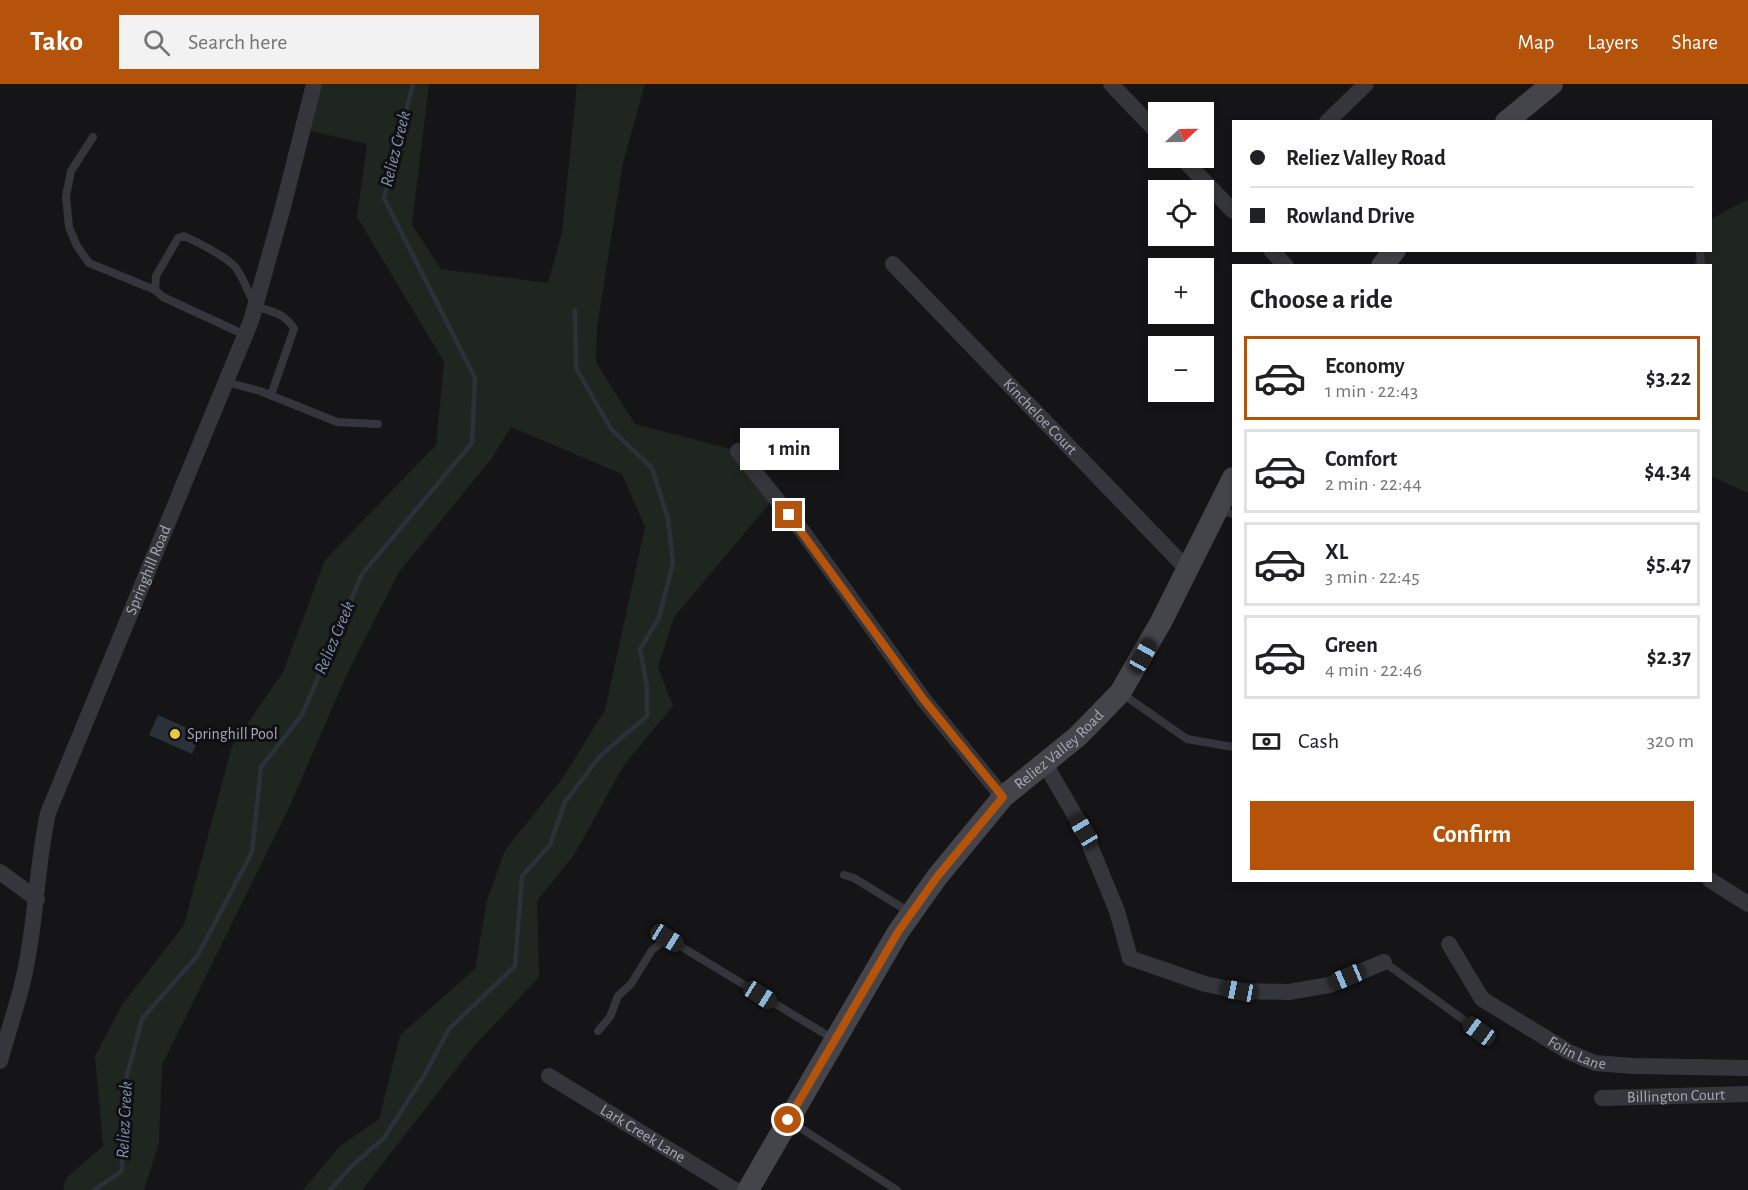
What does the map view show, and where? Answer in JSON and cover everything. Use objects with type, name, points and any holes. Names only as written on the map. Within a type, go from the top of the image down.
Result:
[{"type":"main road","points":[[1508,120],[1552,84]]},
{"type":"main road","points":[[1384,264],[1393,252]]},
{"type":"main road","name":"Reliez Valley Road","points":[[748,1190],[898,932],[937,877],[1003,797],[1078,736],[1120,693],[1161,622],[1187,569],[1225,512],[1232,482]]},
{"type":"street","name":"Springhill Road","points":[[0,1060],[29,953],[37,899],[40,846],[48,813],[245,335],[283,207],[314,84]]},
{"type":"street","points":[[1111,84],[1148,123]]},
{"type":"street","points":[[1329,120],[1366,84]]},
{"type":"street","points":[[1192,168],[1232,210]]},
{"type":"street","points":[[1273,252],[1284,264]]},
{"type":"street","name":"Kincheloe Court","points":[[893,264],[1187,569]]},
{"type":"street","points":[[738,452],[803,532],[924,700],[1003,797]]},
{"type":"street","points":[[1044,762],[1084,831],[1117,911],[1130,958],[1205,984],[1239,991],[1288,992],[1329,985],[1384,962]]},
{"type":"street","points":[[0,872],[37,899]]},
{"type":"street","points":[[1712,881],[1748,904]]},
{"type":"street","name":"Folin Lane","points":[[1449,944],[1482,999],[1569,1052],[1595,1063],[1748,1068]]},
{"type":"street","name":"Lark Creek Lane","points":[[549,1076],[735,1190]]},
{"type":"street","name":"Billington Court","points":[[1602,1098],[1748,1094]]},
{"type":"lane","points":[[93,137],[71,171],[66,196],[69,227],[77,246],[89,263],[155,290],[163,297],[245,335]]},
{"type":"lane","points":[[155,290],[156,276],[177,238],[184,236],[198,242],[234,267],[255,306],[277,312],[290,321],[294,329],[271,395]]},
{"type":"lane","points":[[226,382],[271,395],[337,422],[378,424]]},
{"type":"lane","points":[[1120,693],[1186,740],[1232,747]]},
{"type":"lane","points":[[844,875],[854,878],[912,914]]},
{"type":"lane","points":[[598,1031],[610,1017],[618,996],[631,984],[652,950],[667,938],[835,1040]]},
{"type":"lane","points":[[1384,962],[1479,1031]]},
{"type":"lane","points":[[788,1120],[897,1190]]},
{"type":"shaded area","points":[[314,84],[429,84],[412,225],[441,269],[548,283],[562,233],[577,84],[645,84],[623,163],[597,327],[596,362],[635,424],[738,451],[775,497],[674,617],[658,667],[673,706],[624,765],[574,855],[537,901],[539,977],[474,1046],[362,1190],[303,1190],[339,1147],[379,1119],[400,1035],[475,969],[487,901],[505,850],[562,779],[605,710],[645,527],[622,474],[511,427],[492,458],[399,572],[347,674],[288,810],[162,1065],[159,1143],[144,1190],[63,1190],[66,1178],[103,1146],[95,1056],[122,1005],[184,925],[232,746],[283,672],[325,560],[436,445],[444,362],[357,217],[367,144],[303,129]]},
{"type":"shaded area","points":[[1748,199],[1748,493],[1712,477],[1712,264],[1694,264],[1699,252],[1712,252],[1713,218]]},
{"type":"shaded area","name":"Springhill Pool","points":[[158,715],[201,734],[192,754],[149,735]]},
{"type":"waterway","name":"Reliez Creek","points":[[94,1190],[122,1171],[123,1090],[142,1019],[198,955],[252,852],[261,767],[302,715],[362,574],[472,443],[475,378],[384,198],[413,84]]},
{"type":"waterway","points":[[330,1190],[353,1165],[384,1138],[425,1074],[449,1029],[515,966],[522,876],[550,845],[565,802],[600,756],[647,716],[647,687],[640,649],[659,618],[673,563],[668,519],[652,468],[611,429],[576,368],[575,310]]},
{"type":"place","name":"Springhill Pool","points":[[175,734]]},
{"type":"route","points":[[788,1120],[898,932],[937,877],[1003,797],[924,700],[789,515]]}]
